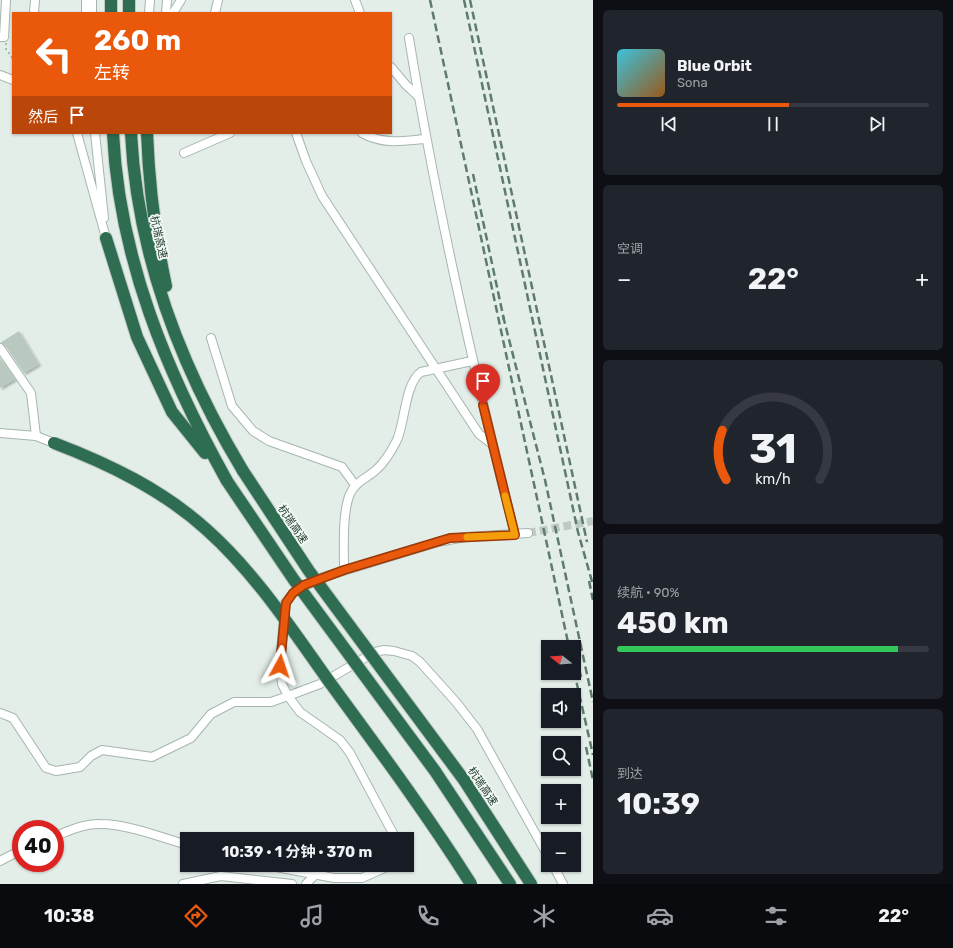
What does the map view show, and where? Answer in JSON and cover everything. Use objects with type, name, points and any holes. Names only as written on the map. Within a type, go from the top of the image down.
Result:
[{"type":"highway","points":[[111,0],[111,12]]},
{"type":"highway","points":[[129,0],[129,12]]},
{"type":"highway","points":[[114,134],[119,190],[127,234],[137,276],[150,317],[176,382],[227,481]]},
{"type":"highway","name":"杭瑞高速","points":[[131,134],[137,191],[144,235],[156,279],[182,354],[220,433],[243,471],[309,571],[464,780],[531,884]]},
{"type":"highway","points":[[147,134],[148,179],[155,234],[182,354]]},
{"type":"highway","points":[[106,238],[137,337],[172,412],[227,481],[290,575],[435,771],[510,884]]},
{"type":"highway","points":[[54,443],[115,469],[154,490],[189,516],[227,549],[251,576],[287,623],[418,805],[471,884]]},
{"type":"street","points":[[2,37],[6,0]]},
{"type":"street","points":[[34,12],[35,0]]},
{"type":"street","points":[[86,0],[86,12]]},
{"type":"street","points":[[92,0],[92,12]]},
{"type":"street","points":[[150,0],[150,12]]},
{"type":"street","points":[[166,12],[167,0]]},
{"type":"street","points":[[174,12],[181,0]]},
{"type":"street","points":[[215,12],[218,0]]},
{"type":"street","points":[[355,0],[360,12]]},
{"type":"street","points":[[409,38],[425,139],[472,361],[515,535]]},
{"type":"street","points":[[392,68],[406,86],[418,96]]},
{"type":"street","points":[[0,75],[12,80]]},
{"type":"street","points":[[76,134],[106,238]]},
{"type":"street","points":[[96,134],[106,238]]},
{"type":"street","points":[[184,153],[228,134]]},
{"type":"street","points":[[296,134],[306,161],[322,196],[479,434],[492,444]]},
{"type":"street","points":[[368,134],[402,143],[425,139]]},
{"type":"street","points":[[211,338],[232,406],[253,431],[269,441],[342,467],[355,485]]},
{"type":"street","points":[[0,348],[31,393],[36,436]]},
{"type":"street","points":[[344,570],[346,506],[350,494],[355,485],[377,470],[394,448],[404,419],[412,382],[420,372],[472,361]]},
{"type":"street","points":[[0,433],[36,436],[54,443]]},
{"type":"street","points":[[392,832],[350,753],[340,740],[300,712],[288,696],[282,684],[280,666],[286,603],[293,593],[304,585],[344,570],[450,538],[528,533]]},
{"type":"street","points":[[0,713],[13,718],[46,768],[56,771],[80,767],[91,756],[102,750],[152,757],[191,738],[211,714],[234,702],[270,702],[320,684],[375,652],[384,650],[394,651],[412,656],[420,662],[456,702],[477,729],[541,843]]},
{"type":"street","points":[[64,832],[73,828],[99,824],[125,828],[180,842]]},
{"type":"street","points":[[0,861],[12,855]]},
{"type":"street","points":[[300,872],[334,878],[362,878],[376,872]]},
{"type":"street","points":[[557,872],[563,884]]},
{"type":"street","points":[[306,884],[315,875]]},
{"type":"street","points":[[183,884],[221,876],[292,884]]},
{"type":"path","points":[[2,37],[6,37],[6,49],[12,58]]},
{"type":"building","points":[[19,331],[39,364],[24,373],[5,345],[0,343]]},
{"type":"building","points":[[0,358],[15,379],[0,388]]},
{"type":"tunnel","points":[[528,533],[593,521]]},
{"type":"railway","points":[[430,0],[567,640]]},
{"type":"railway","points":[[464,0],[578,532],[593,585]]},
{"type":"railway","points":[[470,0],[587,542]]},
{"type":"railway","points":[[473,174],[504,320]]},
{"type":"railway","points":[[503,316],[545,480],[593,702]]},
{"type":"railway","points":[[589,581],[593,600]]},
{"type":"railway","points":[[576,680],[593,755]]},
{"type":"railway","points":[[586,747],[593,780]]},
{"type":"slow traffic","points":[[467,537],[515,535],[505,496]]},
{"type":"route","points":[[280,666],[286,603],[293,593],[304,585],[344,570],[450,538],[515,535],[483,405]]}]
